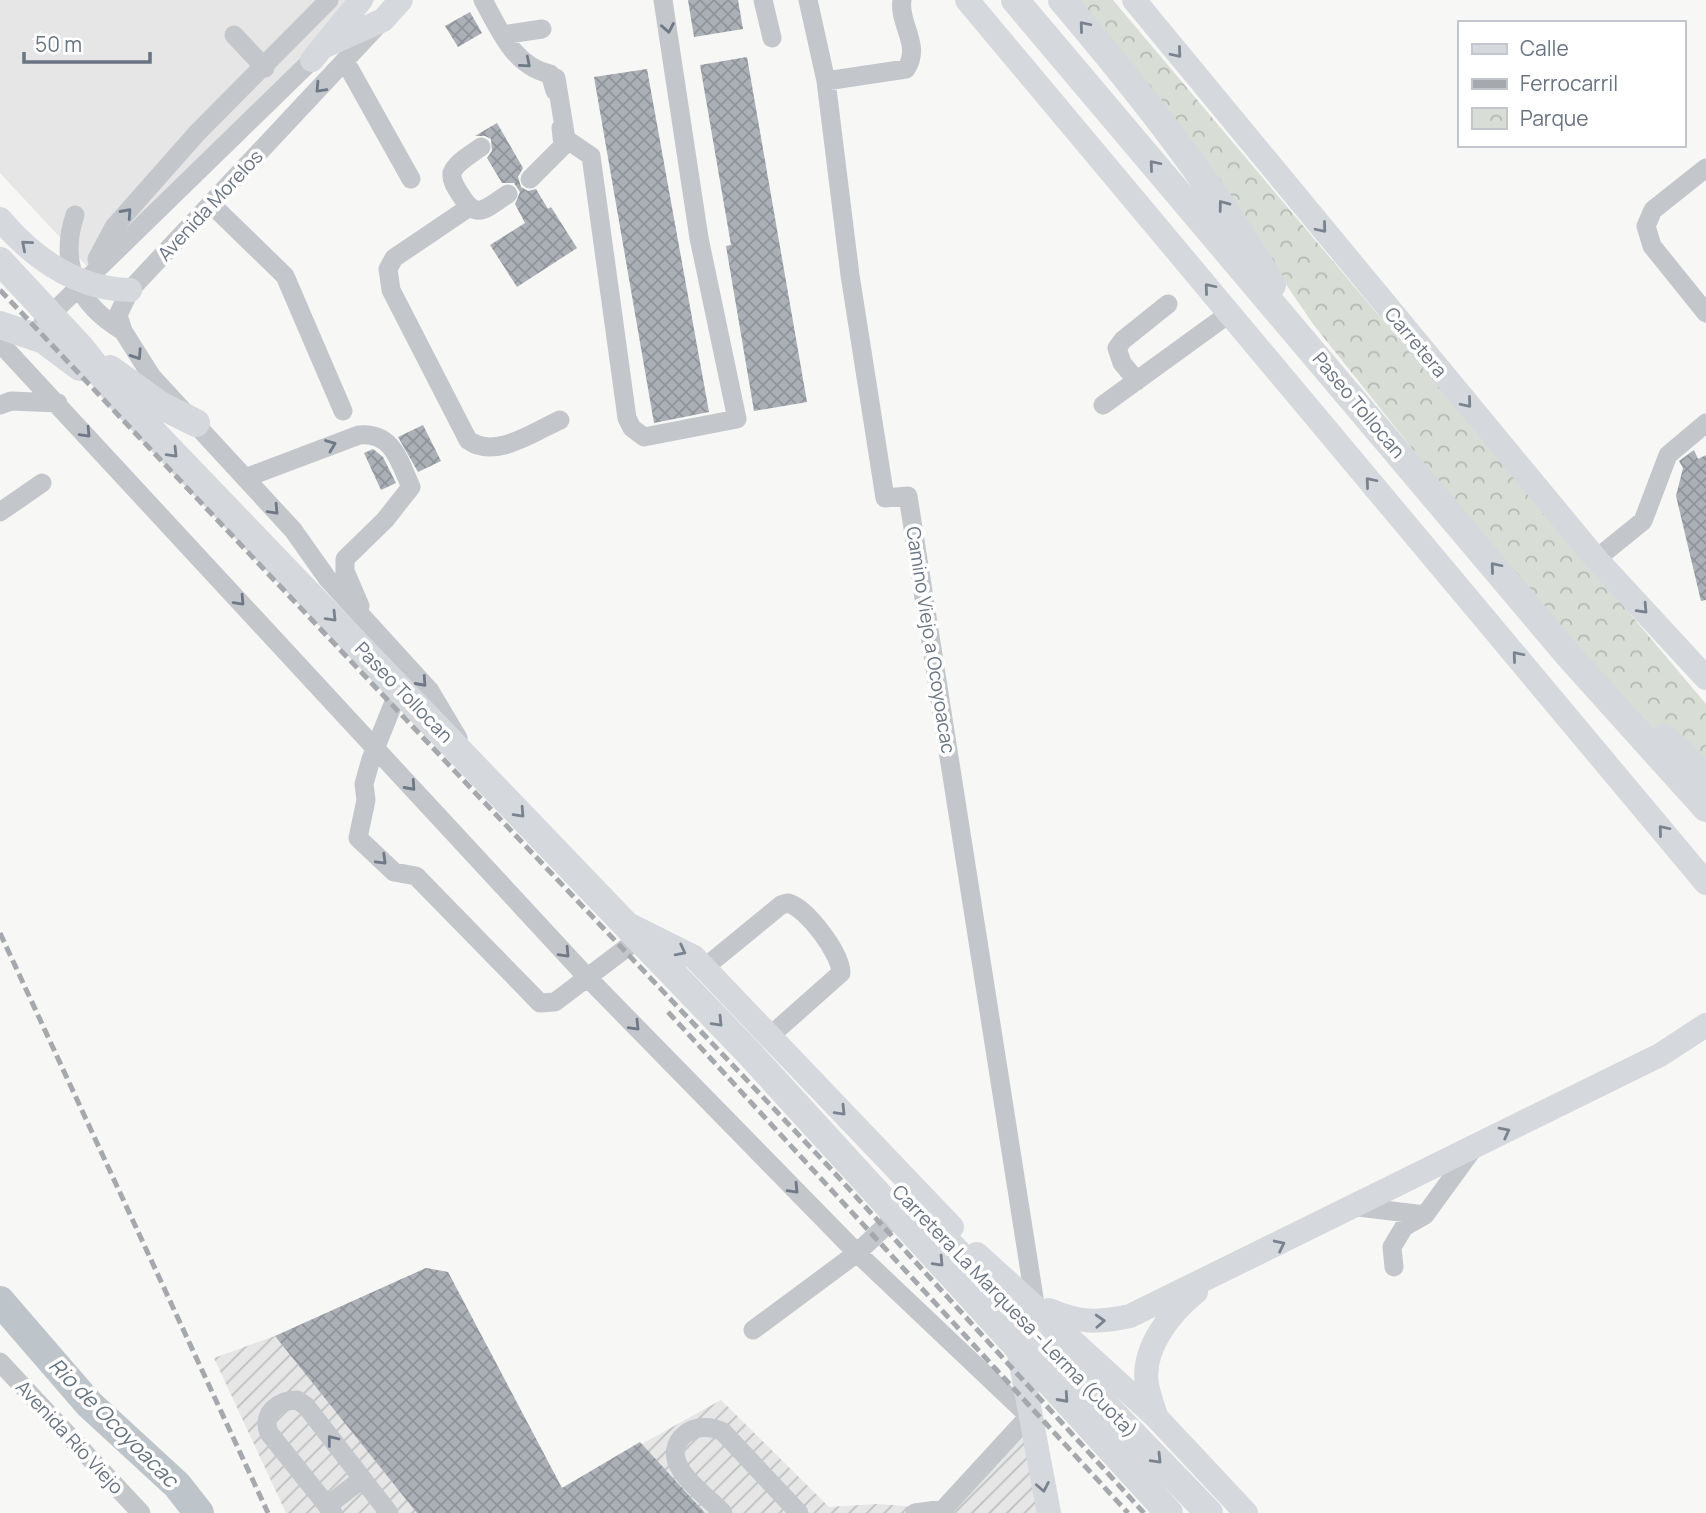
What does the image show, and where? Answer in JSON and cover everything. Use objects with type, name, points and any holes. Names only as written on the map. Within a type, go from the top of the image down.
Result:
[{"type":"highway","name":"Paseo Tollocan","points":[[1015,0],[1570,657],[1706,808]]},
{"type":"highway","points":[[1062,0],[1129,79],[1231,215],[1310,347]]},
{"type":"highway","name":"Paseo Tollocan","points":[[0,261],[80,347],[121,399],[473,763],[811,1120]]},
{"type":"highway","points":[[0,325],[44,340],[121,399]]},
{"type":"highway","points":[[80,347],[160,405],[196,423]]},
{"type":"highway","points":[[1570,657],[1706,776]]},
{"type":"highway","points":[[811,1120],[1169,1513]]},
{"type":"highway","name":"Carretera La Marquesa - Lerma (Cuota)","points":[[811,1120],[885,1178],[1209,1513]]},
{"type":"main road","name":"Avenida Morelos","points":[[318,53],[333,31],[362,0]]},
{"type":"main road","name":"Avenida Morelos","points":[[383,20],[401,0]]},
{"type":"main road","points":[[967,0],[1706,883]]},
{"type":"main road","name":"Carretera","points":[[1133,0],[1596,559],[1706,678]]},
{"type":"main road","points":[[318,53],[383,20]]},
{"type":"main road","points":[[0,219],[42,259],[72,279],[123,290]]},
{"type":"main road","points":[[629,929],[694,957],[998,1276],[1035,1304],[1156,1417],[1246,1513]]},
{"type":"main road","points":[[1035,1304],[1067,1317],[1097,1323],[1130,1316],[1660,1055],[1706,1025]]},
{"type":"main road","points":[[1156,1417],[1146,1382],[1152,1348],[1166,1322],[1185,1301],[1218,1275]]},
{"type":"main road","points":[[1017,1348],[1049,1513]]},
{"type":"street","points":[[123,290],[102,278],[97,259],[114,227],[197,133],[265,68],[329,0]]},
{"type":"street","points":[[483,0],[503,35],[525,64],[554,81]]},
{"type":"street","points":[[554,81],[566,139],[591,156],[627,418],[638,435],[658,434],[737,419],[699,238],[663,0]]},
{"type":"street","points":[[763,0],[772,38]]},
{"type":"street","name":"Camino Viejo a Ocoyoacac","points":[[808,0],[826,81],[850,275],[885,498],[908,496],[1035,1304]]},
{"type":"street","points":[[826,81],[906,69],[913,46],[901,7],[902,0]]},
{"type":"street","name":"Avenida Morelos","points":[[123,331],[118,315],[123,290],[211,204],[383,20]]},
{"type":"street","points":[[503,35],[542,29]]},
{"type":"street","points":[[234,35],[265,68]]},
{"type":"street","name":"Avenida Morelos","points":[[0,364],[318,53]]},
{"type":"street","points":[[345,61],[411,179]]},
{"type":"street","points":[[530,179],[563,146],[554,81]]},
{"type":"street","points":[[468,208],[453,184],[452,174],[481,147]]},
{"type":"street","points":[[1706,168],[1653,210],[1646,226],[1652,246],[1706,313]]},
{"type":"street","points":[[508,194],[484,210],[468,208],[394,258],[388,269],[391,290],[468,440],[479,448],[494,449],[560,420]]},
{"type":"street","points":[[211,204],[285,276],[343,411]]},
{"type":"street","points":[[75,215],[70,230],[68,259],[72,279],[84,299],[103,320],[123,331],[152,377],[293,530],[327,578],[430,691],[473,763]]},
{"type":"street","points":[[1137,381],[1122,363],[1118,348],[1123,340],[1168,304]]},
{"type":"street","points":[[1103,405],[1230,313]]},
{"type":"street","points":[[0,343],[587,977],[857,1253],[1029,1416],[942,1511],[915,1513]]},
{"type":"street","points":[[0,405],[11,401],[58,403]]},
{"type":"street","points":[[1596,559],[1643,521],[1668,455],[1706,424]]},
{"type":"street","points":[[245,478],[359,435],[372,434],[387,440],[398,455],[411,487],[385,520],[345,559],[352,591],[371,627]]},
{"type":"street","points":[[0,512],[42,483]]},
{"type":"street","points":[[400,687],[364,784],[366,800],[358,838],[394,872],[416,876],[540,1003],[555,1002],[587,977],[629,929]]},
{"type":"street","points":[[705,968],[781,905],[788,903],[801,910],[835,951],[841,963],[841,973],[770,1037]]},
{"type":"street","points":[[1394,1267],[1392,1247],[1404,1227],[1424,1215],[1473,1149]]},
{"type":"street","points":[[1358,1206],[1424,1215]]},
{"type":"street","points":[[753,1330],[857,1253],[896,1216]]},
{"type":"street","name":"Avenida Río Viejo","points":[[0,1362],[141,1513]]},
{"type":"street","points":[[362,1479],[330,1509],[269,1433],[265,1424],[268,1414],[279,1404],[298,1399],[306,1406],[389,1513]]},
{"type":"street","points":[[723,1513],[681,1471],[676,1458],[676,1448],[684,1434],[700,1425],[712,1426],[723,1432],[799,1513]]},
{"type":"shaded area","points":[[0,0],[375,0],[96,276],[0,173]]},
{"type":"shaded area","points":[[426,1268],[448,1272],[562,1488],[721,1400],[829,1507],[877,1504],[944,1509],[940,1513],[286,1513],[214,1358],[275,1336]]},
{"type":"shaded area","points":[[1029,1416],[1045,1513],[946,1513]]},
{"type":"green space","points":[[1071,0],[1113,0],[1706,704],[1706,804],[1606,692],[1313,324],[1277,271]]},
{"type":"building","points":[[688,0],[738,0],[743,29],[694,37]]},
{"type":"building","points":[[470,12],[482,33],[458,47],[445,26]]},
{"type":"building","points":[[747,57],[807,402],[754,411],[726,246],[731,245],[700,65]]},
{"type":"building","points":[[647,69],[709,412],[654,423],[594,77]]},
{"type":"building","points":[[497,123],[523,168],[518,177],[521,187],[528,191],[536,189],[577,248],[517,287],[490,245],[525,223],[515,204],[520,192],[514,183],[502,183],[487,158],[492,151],[491,139],[475,136]]},
{"type":"building","points":[[423,425],[441,461],[418,472],[398,437]]},
{"type":"building","points":[[373,449],[383,457],[396,483],[381,490],[364,453]]},
{"type":"building","points":[[1694,450],[1698,459],[1706,455],[1706,600],[1701,601],[1676,496],[1683,468],[1679,461]]},
{"type":"building","points":[[426,1268],[448,1272],[562,1488],[640,1442],[705,1513],[417,1513],[275,1336]]},
{"type":"waterway","name":"Rio de Ocoyoacac","points":[[0,1301],[89,1404],[177,1485],[199,1513]]},
{"type":"railway","points":[[0,290],[830,1168],[1144,1513]]},
{"type":"railway","points":[[0,933],[268,1513]]},
{"type":"railway","points":[[668,1012],[1128,1513]]}]
